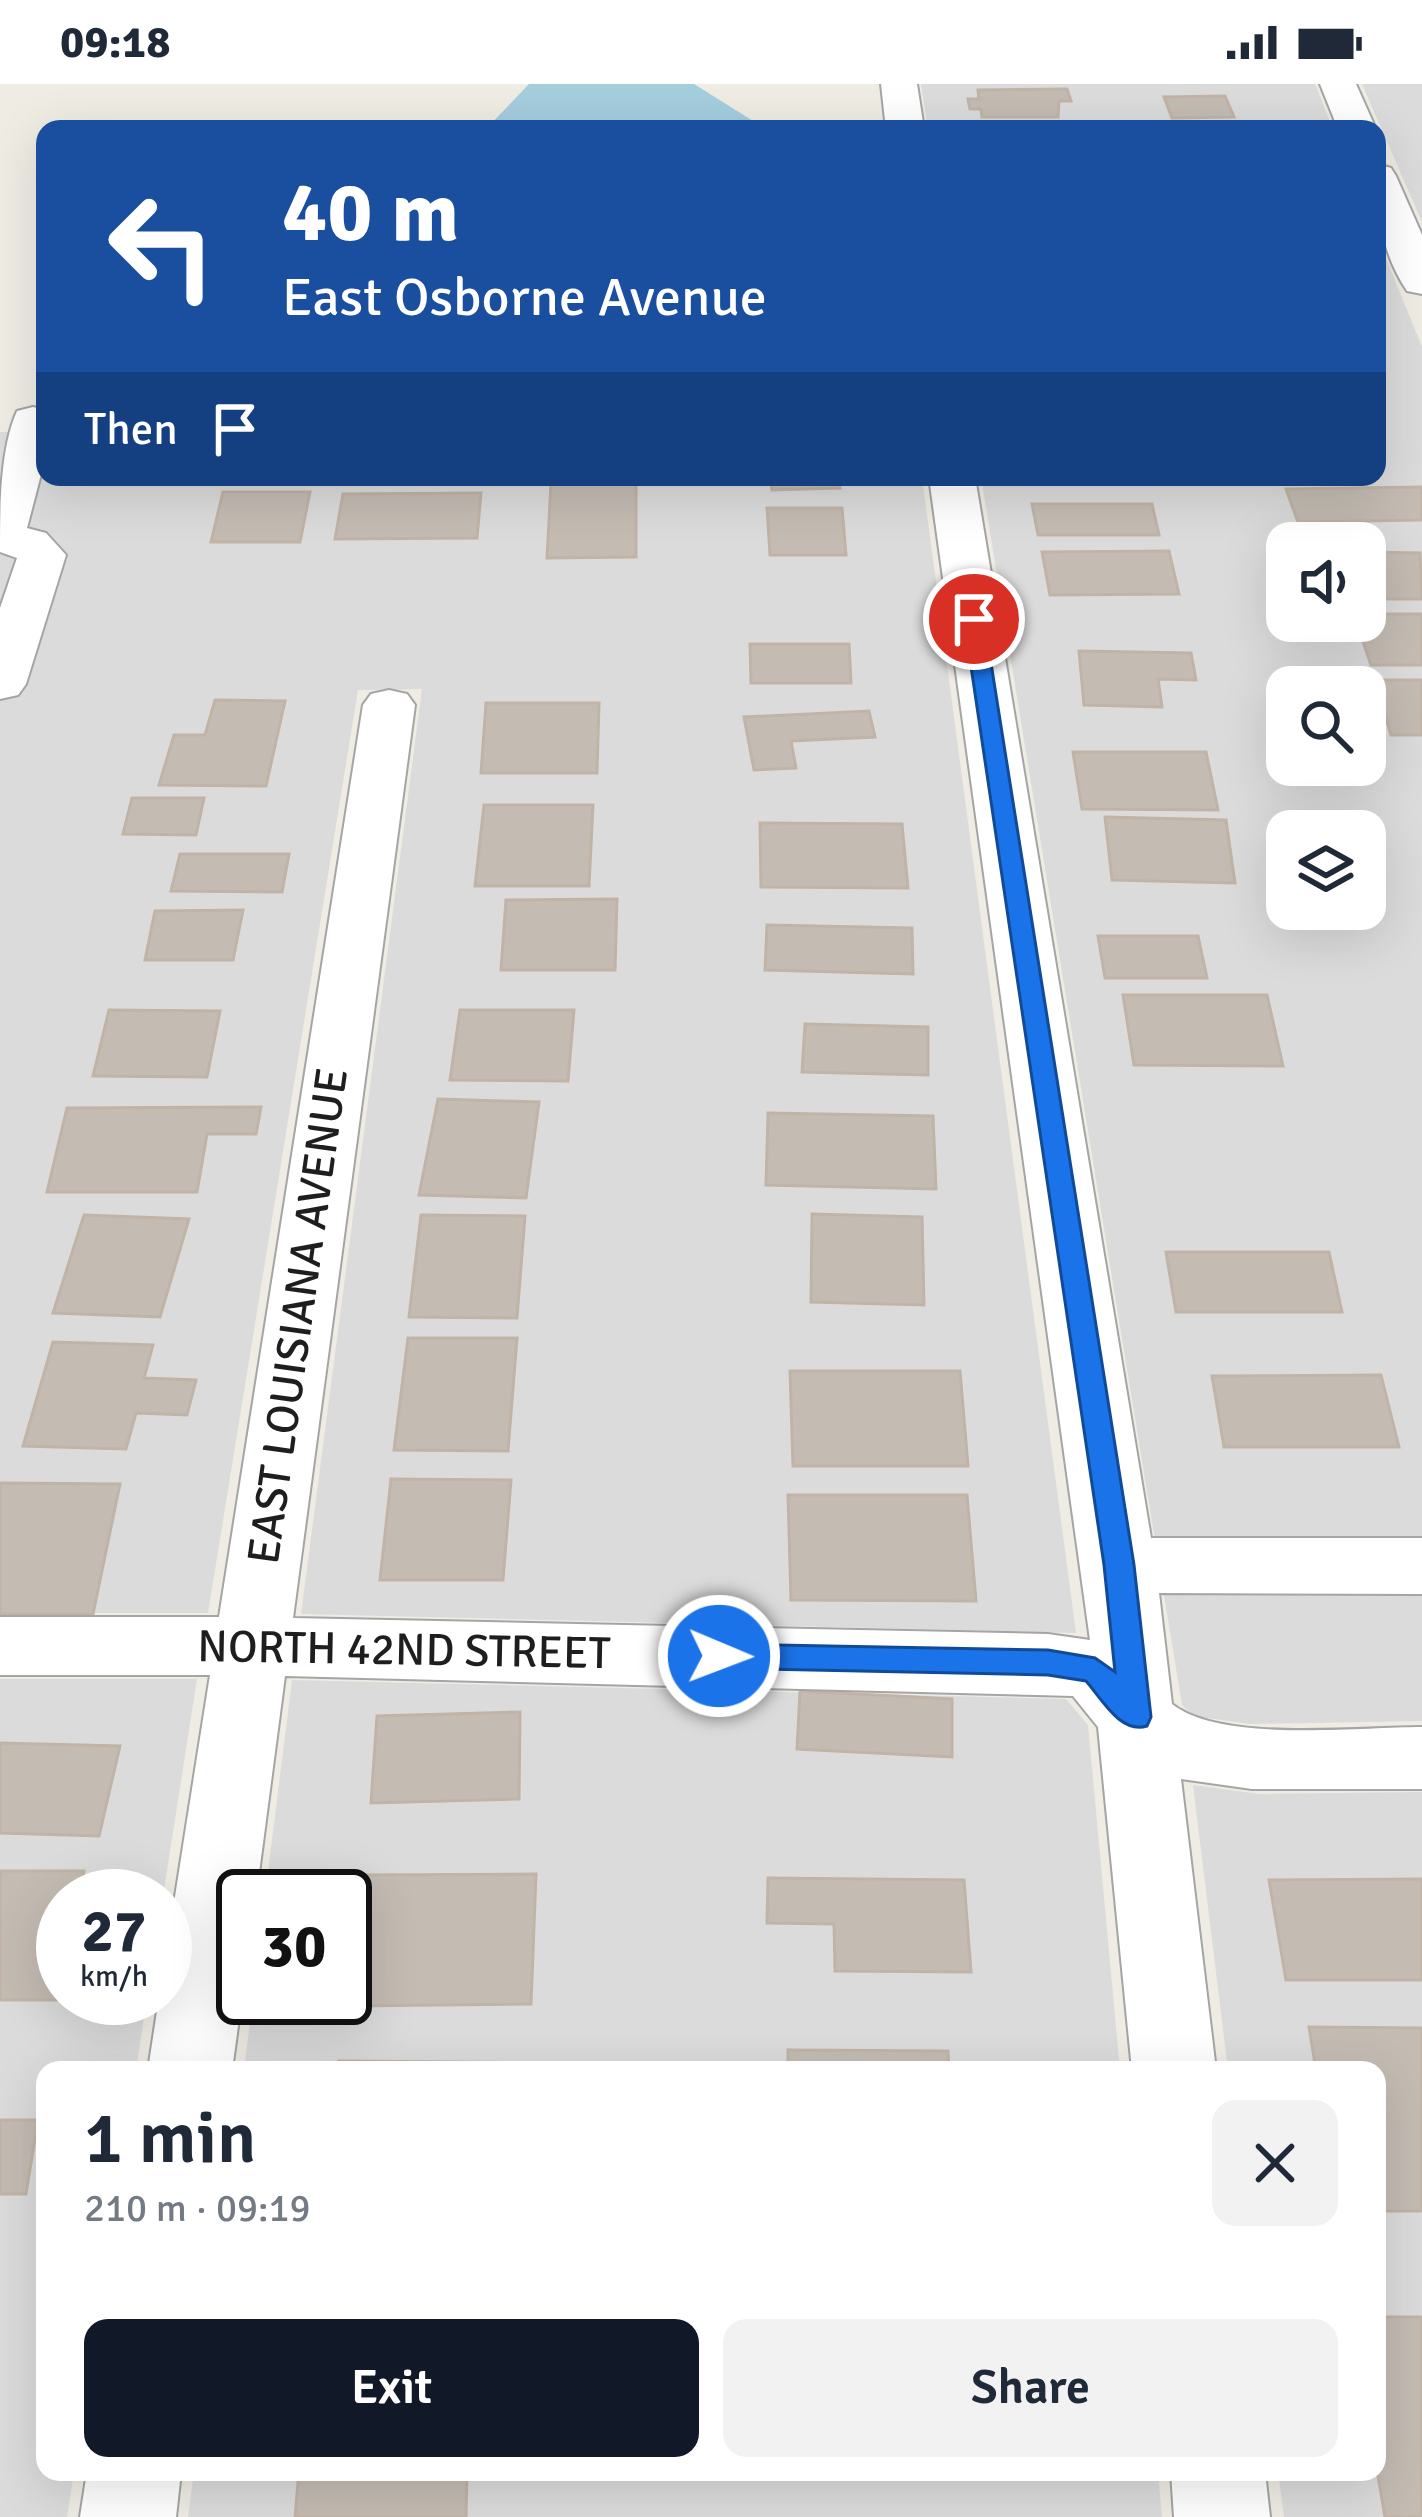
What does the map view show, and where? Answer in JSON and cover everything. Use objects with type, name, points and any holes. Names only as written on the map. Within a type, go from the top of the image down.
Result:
[{"type":"street","points":[[862,84],[899,84],[904,120]]},
{"type":"street","points":[[1338,84],[1353,120]]},
{"type":"street","points":[[1386,197],[1422,282]]},
{"type":"street","points":[[0,684],[42,555],[29,543],[2,537],[26,420]]},
{"type":"street","points":[[953,486],[1119,1565],[1173,2061]]},
{"type":"street","name":"EAST LOUISIANA AVENUE","points":[[191,2061],[389,705]]},
{"type":"street","points":[[1119,1565],[1422,1566]]},
{"type":"street","name":"NORTH 42ND STREET","points":[[0,1646],[250,1646],[1048,1663],[1095,1670],[1136,1717],[1170,1746],[1252,1758],[1422,1758]]},
{"type":"street","points":[[128,2517],[133,2481]]},
{"type":"street","points":[[1219,2481],[1222,2517]]},
{"type":"shaded area","points":[[921,84],[1315,84],[1329,120],[927,120]]},
{"type":"shaded area","points":[[1362,84],[1422,84],[1422,222],[1386,139],[1386,120],[1378,120]]},
{"type":"shaded area","points":[[1386,258],[1422,347],[1422,1721],[1250,1724],[1193,1716],[1182,1705],[982,486],[1386,486]]},
{"type":"shaded area","points":[[0,432],[36,432],[36,486],[923,486],[1076,1633],[301,1614],[422,689],[358,690],[208,1613],[0,1613]]},
{"type":"shaded area","points":[[0,1679],[197,1679],[167,1869],[36,1869],[36,2025],[143,2025],[137,2061],[36,2061],[36,2481],[73,2481],[67,2517],[0,2517]]},
{"type":"shaded area","points":[[292,1680],[1066,1699],[1088,1725],[1119,2061],[245,2061],[250,2025],[372,2025],[372,1869],[268,1869]]},
{"type":"shaded area","points":[[1193,1785],[1259,1794],[1422,1792],[1422,2517],[1284,2517],[1279,2481],[1386,2481],[1386,2061],[1227,2061]]},
{"type":"shaded area","points":[[193,2481],[1159,2481],[1162,2517],[188,2517]]},
{"type":"water","points":[[529,84],[694,84],[752,120],[495,120]]},
{"type":"building","points":[[1067,89],[1071,101],[1059,101],[1058,117],[982,117],[981,109],[970,109],[968,99],[979,99],[978,90]]},
{"type":"building","points":[[1225,96],[1234,117],[1172,118],[1164,97]]},
{"type":"building","points":[[551,486],[636,486],[636,557],[547,558]]},
{"type":"building","points":[[771,486],[840,488],[772,490]]},
{"type":"building","points":[[1422,487],[1422,520],[1298,522],[1286,489]]},
{"type":"building","points":[[223,492],[310,492],[300,542],[211,542]]},
{"type":"building","points":[[481,493],[477,538],[335,539],[343,494]]},
{"type":"building","points":[[1032,504],[1152,504],[1159,535],[1038,535]]},
{"type":"building","points":[[767,508],[842,508],[846,555],[770,555]]},
{"type":"building","points":[[1169,551],[1179,594],[1050,595],[1042,552]]},
{"type":"building","points":[[1386,552],[1420,553],[1422,599],[1386,599]]},
{"type":"building","points":[[1386,614],[1422,614],[1422,665],[1371,665],[1363,642],[1386,642]]},
{"type":"building","points":[[750,644],[849,644],[851,683],[751,683]]},
{"type":"building","points":[[1079,651],[1191,653],[1196,680],[1158,679],[1162,707],[1084,705]]},
{"type":"building","points":[[1386,680],[1422,680],[1422,735],[1391,735]]},
{"type":"building","points":[[215,700],[285,701],[266,786],[159,785],[174,735],[205,735]]},
{"type":"building","points":[[486,703],[599,703],[597,773],[481,773]]},
{"type":"building","points":[[869,711],[875,737],[791,741],[796,768],[754,770],[744,717]]},
{"type":"building","points":[[1073,752],[1206,752],[1218,810],[1082,809]]},
{"type":"building","points":[[132,798],[204,798],[196,835],[123,834]]},
{"type":"building","points":[[484,805],[593,805],[589,886],[475,886]]},
{"type":"building","points":[[1105,817],[1226,820],[1235,883],[1112,880]]},
{"type":"building","points":[[760,823],[902,824],[908,888],[761,887]]},
{"type":"building","points":[[180,854],[289,854],[282,892],[171,891]]},
{"type":"building","points":[[617,899],[615,970],[501,970],[506,900]]},
{"type":"building","points":[[243,910],[233,960],[145,960],[155,911]]},
{"type":"building","points":[[767,925],[912,928],[913,974],[765,970]]},
{"type":"building","points":[[1098,936],[1198,936],[1207,978],[1105,978]]},
{"type":"building","points":[[1123,995],[1267,995],[1283,1066],[1134,1065]]},
{"type":"building","points":[[109,1010],[220,1011],[207,1077],[93,1076]]},
{"type":"building","points":[[460,1010],[574,1010],[568,1081],[450,1080]]},
{"type":"building","points":[[805,1024],[928,1027],[928,1075],[802,1072]]},
{"type":"building","points":[[438,1099],[539,1102],[526,1198],[419,1195]]},
{"type":"building","points":[[261,1107],[256,1134],[207,1134],[197,1192],[47,1192],[67,1108]]},
{"type":"building","points":[[768,1113],[933,1116],[936,1189],[766,1185]]},
{"type":"building","points":[[812,1214],[922,1217],[924,1305],[811,1302]]},
{"type":"building","points":[[84,1215],[189,1219],[160,1317],[53,1313]]},
{"type":"building","points":[[421,1215],[525,1216],[517,1318],[409,1317]]},
{"type":"building","points":[[1166,1252],[1329,1252],[1342,1312],[1176,1312]]},
{"type":"building","points":[[408,1338],[517,1338],[508,1451],[394,1450]]},
{"type":"building","points":[[53,1342],[153,1345],[144,1378],[196,1380],[187,1415],[136,1413],[126,1449],[23,1446]]},
{"type":"building","points":[[790,1371],[960,1371],[968,1466],[793,1466]]},
{"type":"building","points":[[1381,1375],[1399,1447],[1224,1447],[1212,1376]]},
{"type":"building","points":[[391,1479],[511,1480],[503,1580],[380,1580]]},
{"type":"building","points":[[0,1483],[120,1484],[93,1614],[0,1614]]},
{"type":"building","points":[[788,1495],[967,1495],[976,1601],[791,1600]]},
{"type":"building","points":[[800,1691],[952,1699],[952,1757],[797,1749]]},
{"type":"building","points":[[520,1712],[519,1799],[371,1803],[377,1716]]},
{"type":"building","points":[[0,1743],[120,1746],[99,1836],[0,1833]]},
{"type":"building","points":[[0,1871],[36,1871],[36,2000],[0,2000]]},
{"type":"building","points":[[536,1874],[531,2004],[372,2006],[372,1875]]},
{"type":"building","points":[[768,1878],[964,1880],[971,1972],[835,1971],[834,1924],[767,1923]]},
{"type":"building","points":[[1422,1879],[1422,1980],[1286,1980],[1269,1880]]},
{"type":"building","points":[[1309,2027],[1422,2028],[1422,2211],[1386,2211],[1386,2061],[1315,2061]]},
{"type":"building","points":[[788,2050],[948,2051],[949,2061],[788,2061]]},
{"type":"building","points":[[0,2120],[36,2120],[26,2194],[0,2194]]},
{"type":"building","points":[[1386,2317],[1422,2317],[1422,2517],[1385,2517],[1379,2481],[1386,2481]]},
{"type":"building","points":[[298,2481],[467,2481],[466,2517],[295,2517]]},
{"type":"route","points":[[719,1656],[1048,1663],[1095,1670],[1136,1717],[1119,1565],[974,619]]}]
